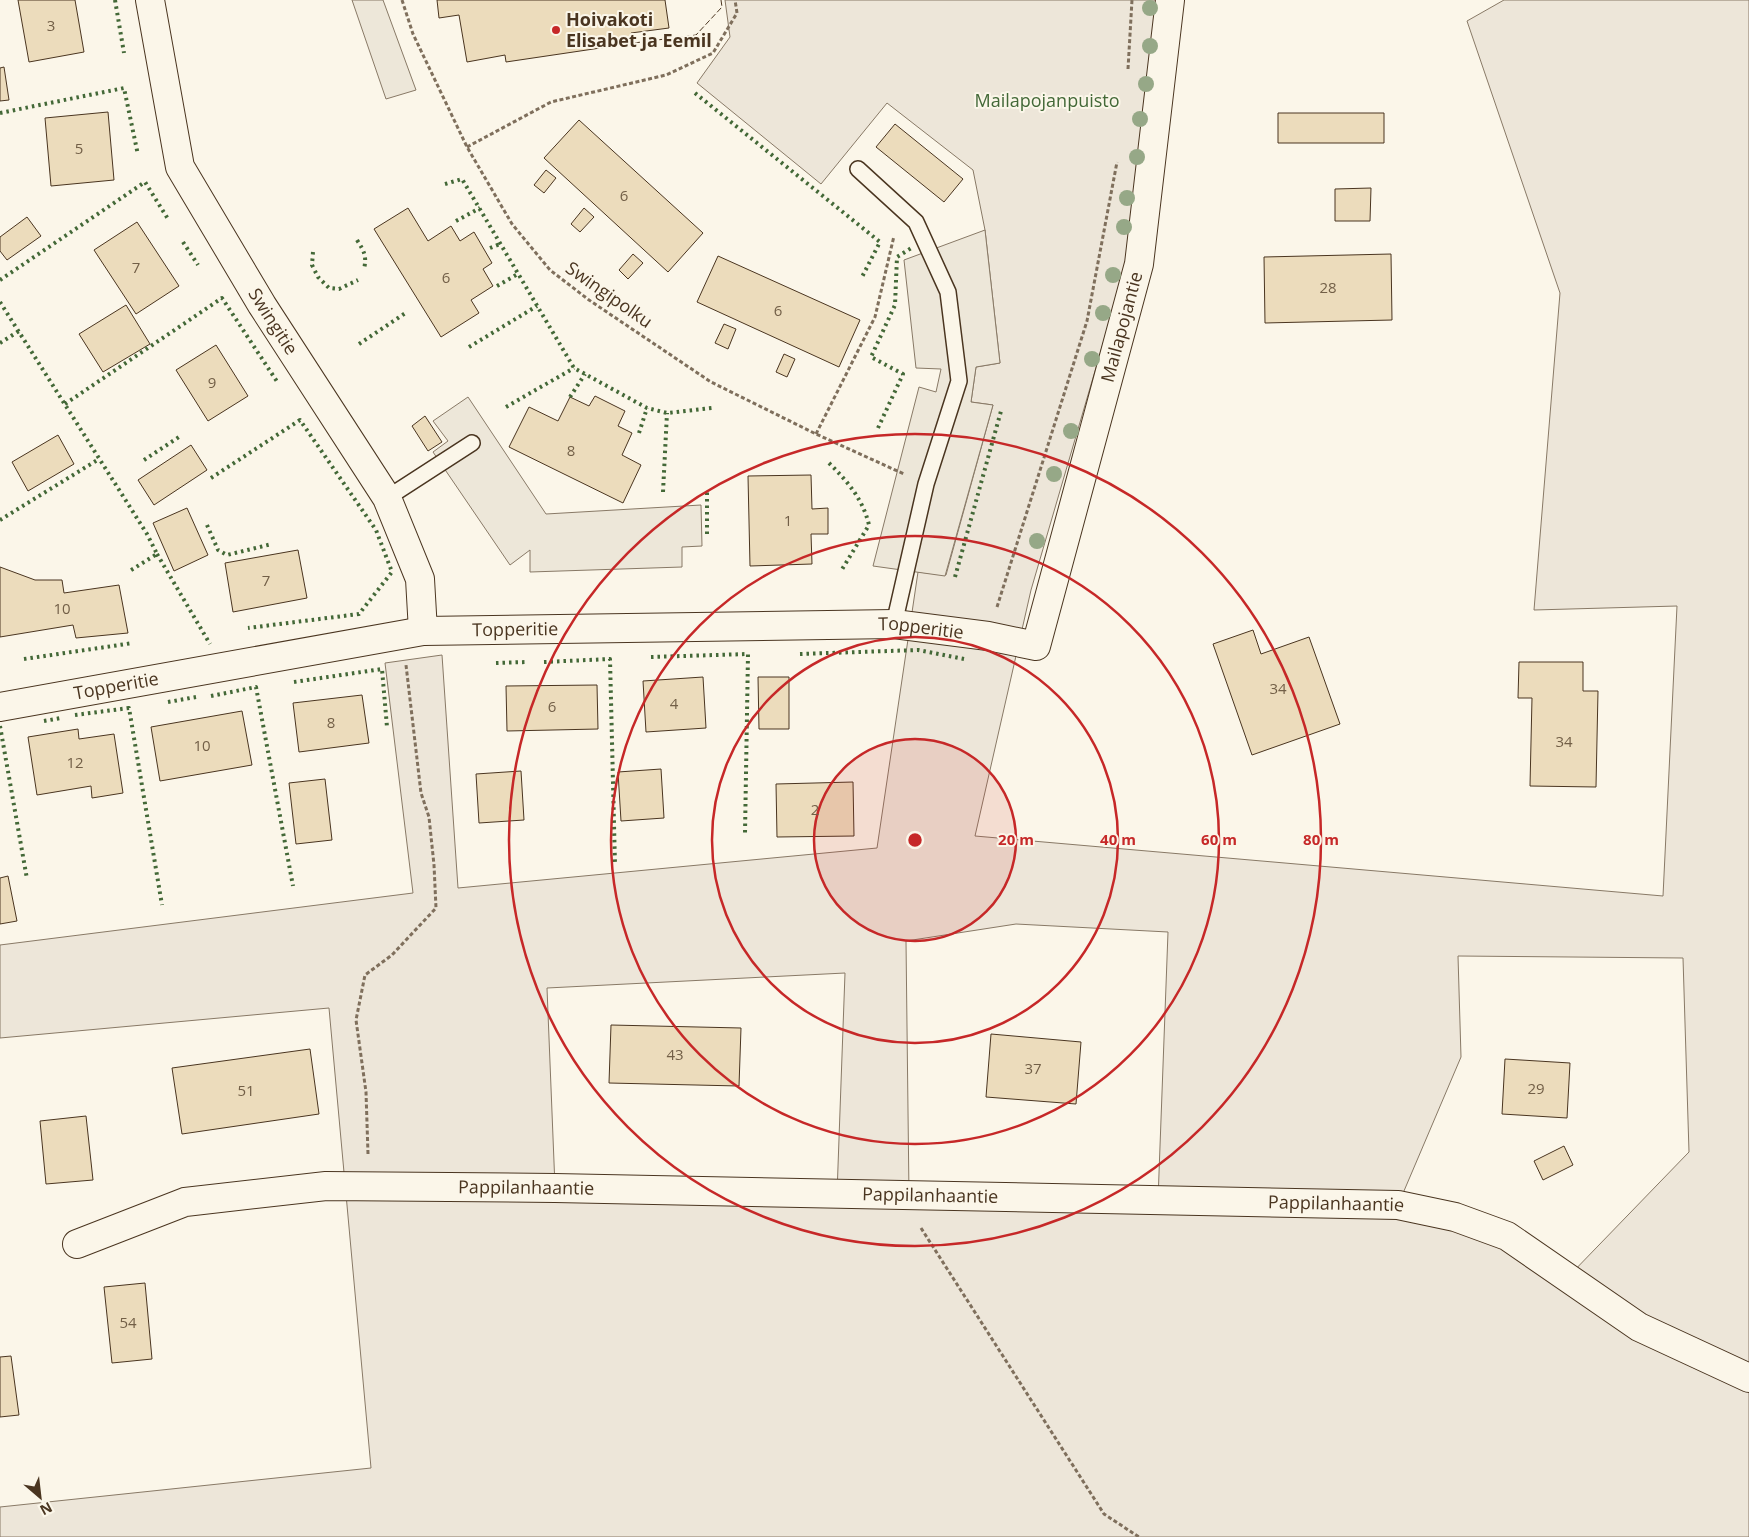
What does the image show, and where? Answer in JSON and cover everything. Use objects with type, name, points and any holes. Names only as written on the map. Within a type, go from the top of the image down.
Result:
[{"type":"street","name":"Swingitie","points":[[150,0],[180,167],[262,305],[388,498],[420,579],[413,633]]},
{"type":"street","name":"Mailapojantie","points":[[1036,646],[1139,264],[1170,0]]},
{"type":"street","name":"Topperitie","points":[[0,707],[413,633],[894,624],[988,636],[1036,646]]},
{"type":"street","name":"Pappilanhaantie","points":[[77,1244],[185,1202],[326,1186],[555,1188],[1398,1205],[1455,1217],[1507,1236],[1639,1327],[1749,1378]]},
{"type":"lane","points":[[858,169],[916,222],[948,292],[958,381],[926,484],[894,624]]},
{"type":"lane","points":[[388,498],[472,444]]},
{"type":"path","name":"Swingipolku","points":[[402,0],[413,34],[467,147],[512,224],[550,270],[589,300],[711,382],[816,434],[926,484]]},
{"type":"path","points":[[467,147],[551,102],[666,75],[713,53],[737,13],[735,0]]},
{"type":"path","points":[[1127,78],[1132,0]]},
{"type":"path","points":[[988,636],[1087,321],[1118,153]]},
{"type":"path","points":[[816,434],[876,317],[895,235],[910,216]]},
{"type":"path","points":[[369,1186],[366,1092],[356,1020],[365,975],[392,955],[436,908],[429,817],[421,793],[413,633]]},
{"type":"path","points":[[900,1195],[1104,1514],[1139,1537]]},
{"type":"green space","name":"Mailapojanpuisto","points":[[725,0],[1159,0],[1128,258],[1031,590],[975,836],[1663,896],[1677,606],[1534,610],[1560,293],[1467,21],[1504,0],[1749,0],[1749,1537],[0,1537],[0,1507],[371,1468],[329,1008],[0,1038],[0,945],[413,893],[385,663],[442,655],[458,888],[877,848],[918,572],[946,575],[993,405],[971,402],[976,367],[1000,363],[985,230],[973,170],[887,103],[821,184],[697,83],[730,37]],"holes":[[[1016,924],[1168,932],[1158,1200],[909,1195],[906,941]],[[1458,956],[1683,958],[1689,1152],[1568,1277],[1507,1236],[1398,1205],[1461,1057]],[[845,973],[837,1194],[555,1187],[547,988]]]},
{"type":"shaded area","points":[[352,0],[383,0],[416,90],[386,99]]},
{"type":"shaded area","points":[[985,230],[1000,363],[976,367],[971,402],[993,405],[945,576],[873,566],[919,387],[936,392],[941,369],[916,368],[904,260]]},
{"type":"shaded area","points":[[468,397],[546,514],[701,505],[702,546],[682,547],[682,567],[530,572],[530,550],[510,565],[433,452],[448,441],[433,421]]},
{"type":"building","points":[[18,0],[75,0],[84,52],[29,62]]},
{"type":"building","name":"Hoivakoti Elisabet ja Eemil","points":[[437,0],[665,0],[669,28],[631,33],[634,43],[506,62],[505,55],[467,62],[459,15],[439,18]]},
{"type":"building","points":[[4,67],[9,100],[0,101],[0,68]]},
{"type":"building","points":[[108,112],[114,180],[51,186],[45,118]]},
{"type":"building","points":[[1278,113],[1384,113],[1384,143],[1278,143]]},
{"type":"building","points":[[579,120],[703,233],[668,272],[544,158]]},
{"type":"building","points":[[895,124],[963,179],[944,202],[876,147]]},
{"type":"building","points":[[546,170],[556,178],[544,193],[534,185]]},
{"type":"building","points":[[1371,188],[1370,221],[1335,221],[1335,189]]},
{"type":"building","points":[[408,208],[428,241],[451,226],[460,241],[474,232],[492,263],[483,269],[493,286],[471,300],[479,313],[441,337],[374,229]]},
{"type":"building","points":[[584,208],[594,217],[580,232],[571,224]]},
{"type":"building","points":[[27,217],[41,236],[7,260],[0,251],[0,237]]},
{"type":"building","points":[[137,222],[179,286],[136,314],[94,250]]},
{"type":"building","points":[[633,254],[643,263],[628,279],[619,270]]},
{"type":"building","points":[[1391,254],[1392,320],[1265,323],[1264,257]]},
{"type":"building","points":[[718,256],[860,320],[839,367],[697,302]]},
{"type":"building","points":[[126,305],[150,344],[103,372],[79,334]]},
{"type":"building","points":[[724,324],[736,329],[728,349],[715,343]]},
{"type":"building","points":[[216,345],[248,396],[208,421],[176,370]]},
{"type":"building","points":[[784,354],[795,359],[787,377],[776,372]]},
{"type":"building","points":[[595,396],[625,411],[618,426],[632,433],[622,455],[641,465],[623,503],[509,447],[529,407],[558,421],[570,397],[589,406]]},
{"type":"building","points":[[425,416],[442,442],[428,451],[412,426]]},
{"type":"building","points":[[58,435],[74,464],[28,491],[12,462]]},
{"type":"building","points":[[191,445],[207,470],[154,505],[138,480]]},
{"type":"building","points":[[811,475],[812,509],[828,508],[828,534],[811,534],[812,564],[750,566],[748,476]]},
{"type":"building","points":[[187,508],[208,555],[174,571],[153,523]]},
{"type":"building","points":[[298,550],[307,598],[233,612],[225,563]]},
{"type":"building","points":[[0,567],[35,580],[62,580],[64,593],[119,585],[128,633],[76,638],[73,625],[0,637]]},
{"type":"building","points":[[1253,630],[1261,654],[1309,637],[1340,724],[1252,755],[1213,644]]},
{"type":"building","points":[[1519,662],[1583,662],[1583,691],[1598,691],[1596,787],[1530,786],[1532,698],[1518,698]]},
{"type":"building","points":[[703,677],[706,728],[646,732],[643,681]]},
{"type":"building","points":[[758,677],[789,677],[789,729],[759,729]]},
{"type":"building","points":[[597,685],[598,729],[507,731],[506,686]]},
{"type":"building","points":[[362,695],[369,743],[299,752],[293,703]]},
{"type":"building","points":[[242,711],[252,765],[160,781],[151,727]]},
{"type":"building","points":[[78,729],[79,739],[114,734],[123,793],[92,798],[91,786],[37,795],[28,737]]},
{"type":"building","points":[[661,769],[664,818],[621,821],[618,772]]},
{"type":"building","points":[[521,771],[524,820],[479,823],[476,774]]},
{"type":"building","points":[[325,779],[332,840],[296,844],[289,783]]},
{"type":"building","points":[[853,782],[854,836],[777,837],[776,784]]},
{"type":"building","points":[[8,876],[17,921],[0,924],[0,878]]},
{"type":"building","points":[[611,1025],[741,1028],[739,1086],[609,1083]]},
{"type":"building","points":[[991,1034],[1081,1042],[1076,1104],[986,1097]]},
{"type":"building","points":[[310,1049],[319,1114],[182,1134],[172,1068]]},
{"type":"building","points":[[1505,1059],[1570,1063],[1567,1118],[1502,1114]]},
{"type":"building","points":[[86,1116],[93,1180],[46,1184],[40,1121]]},
{"type":"building","points":[[1564,1146],[1573,1165],[1543,1180],[1534,1161]]},
{"type":"building","points":[[145,1283],[152,1359],[112,1363],[104,1287]]},
{"type":"building","points":[[11,1356],[19,1415],[0,1417],[0,1357]]},
{"type":"hedge","points":[[115,0],[124,53]]},
{"type":"hedge","points":[[0,113],[124,88],[138,155]]},
{"type":"hedge","points":[[695,93],[880,242],[862,277]]},
{"type":"hedge","points":[[445,184],[462,179],[574,368],[647,408],[667,413],[712,408]]},
{"type":"hedge","points":[[0,280],[145,182],[168,219]]},
{"type":"hedge","points":[[456,221],[480,208]]},
{"type":"hedge","points":[[357,240],[364,254],[364,269]]},
{"type":"hedge","points":[[183,242],[198,265]]},
{"type":"hedge","points":[[490,248],[500,244]]},
{"type":"hedge","points":[[878,428],[903,374],[871,357],[895,305],[897,257],[913,247]]},
{"type":"hedge","points":[[313,252],[312,265],[318,277],[329,288],[339,289],[358,280]]},
{"type":"hedge","points":[[497,286],[518,274]]},
{"type":"hedge","points":[[65,404],[222,298],[278,383]]},
{"type":"hedge","points":[[0,302],[147,534],[157,554],[128,572]]},
{"type":"hedge","points":[[469,347],[537,306]]},
{"type":"hedge","points":[[359,344],[407,312]]},
{"type":"hedge","points":[[0,343],[19,331]]},
{"type":"hedge","points":[[506,407],[574,368]]},
{"type":"hedge","points":[[570,397],[585,374]]},
{"type":"hedge","points":[[639,433],[647,408]]},
{"type":"hedge","points":[[955,577],[1001,411]]},
{"type":"hedge","points":[[663,492],[667,413]]},
{"type":"hedge","points":[[211,478],[300,420],[376,530],[392,572],[359,614],[248,628]]},
{"type":"hedge","points":[[144,460],[182,435]]},
{"type":"hedge","points":[[0,520],[99,459]]},
{"type":"hedge","points":[[829,463],[854,491],[863,507],[869,525],[841,571]]},
{"type":"hedge","points":[[707,491],[707,534]]},
{"type":"hedge","points":[[207,525],[218,550],[227,555],[272,544]]},
{"type":"hedge","points":[[157,554],[210,644]]},
{"type":"hedge","points":[[24,659],[133,643]]},
{"type":"hedge","points":[[800,654],[918,650],[964,659]]},
{"type":"hedge","points":[[651,657],[748,654],[745,833]]},
{"type":"hedge","points":[[544,662],[610,659],[615,865]]},
{"type":"hedge","points":[[496,663],[527,662]]},
{"type":"hedge","points":[[294,682],[382,669],[387,727]]},
{"type":"hedge","points":[[211,696],[256,687],[293,886]]},
{"type":"hedge","points":[[168,702],[196,697]]},
{"type":"hedge","points":[[75,715],[129,708],[162,905]]},
{"type":"hedge","points":[[44,721],[61,718]]},
{"type":"hedge","points":[[0,726],[27,879]]},
{"type":"fence","points":[[634,43],[696,35],[722,7],[721,0]]},
{"type":"place","name":"Hoivakoti Elisabet ja Eemil","points":[[556,30]]}]
